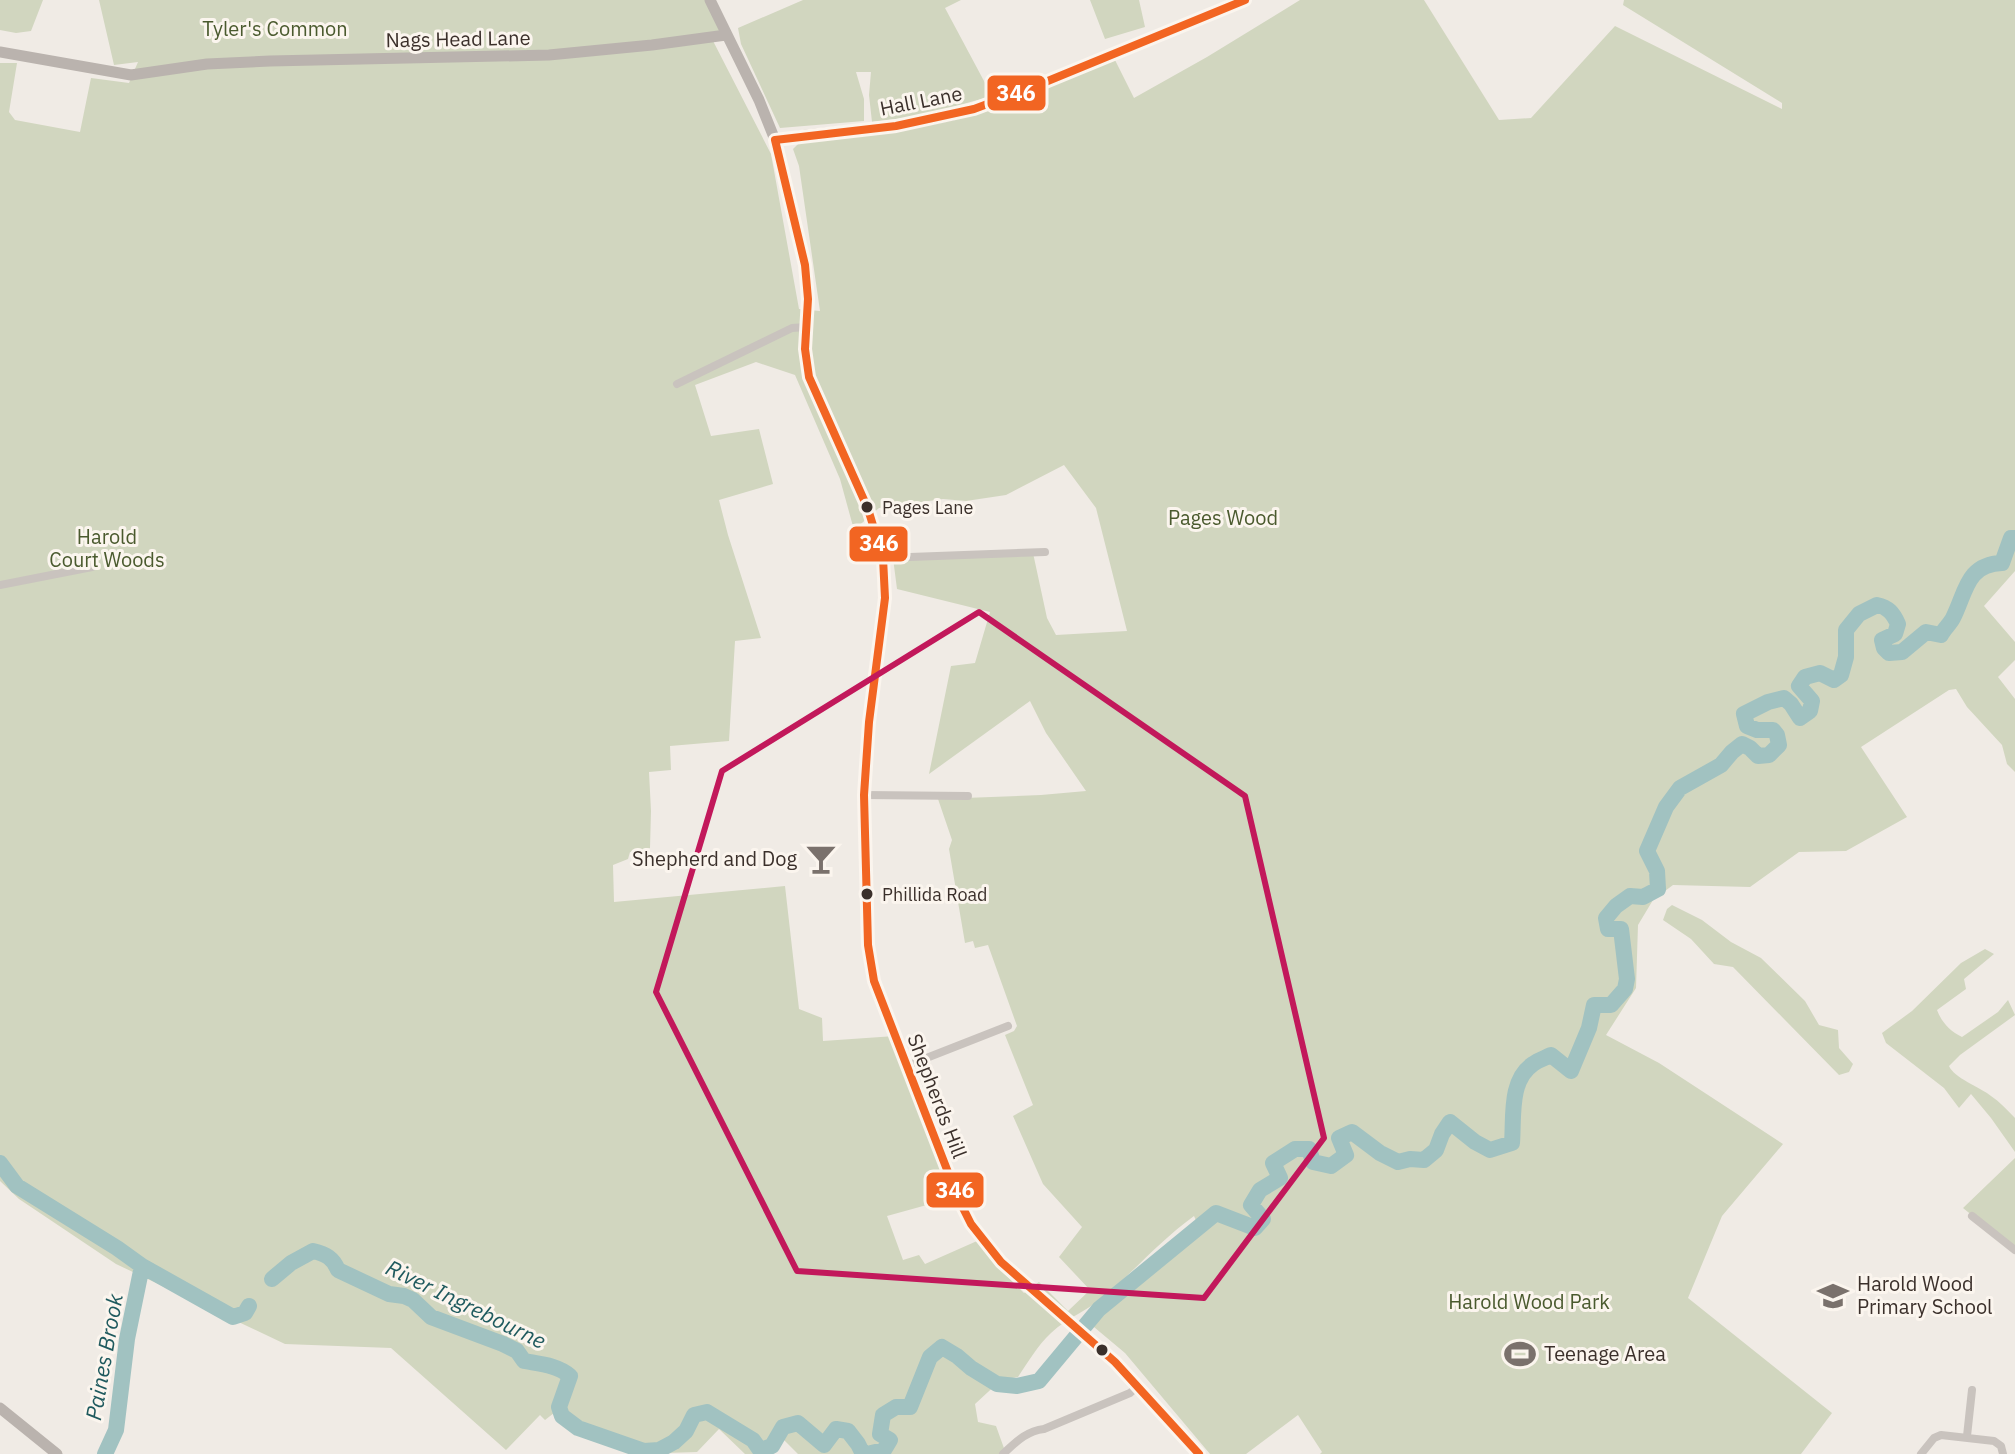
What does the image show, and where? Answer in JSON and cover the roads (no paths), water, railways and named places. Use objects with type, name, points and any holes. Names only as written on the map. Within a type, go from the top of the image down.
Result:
[{"type":"street","name":"Shepherds Hill","points":[[710,0],[775,140],[805,265],[808,299],[805,349],[809,377],[868,509],[883,558],[885,598],[869,722],[864,795],[870,963],[874,981],[958,1198],[984,1243],[1001,1262],[1096,1344],[1199,1454]]},
{"type":"street","name":"Hall Lane","points":[[775,140],[896,126],[974,109],[1245,0]]},
{"type":"street","name":"Nags Head Lane","points":[[0,52],[131,75],[207,64],[549,55],[726,35]]},
{"type":"street","points":[[677,384],[792,328],[806,327]]},
{"type":"street","points":[[883,558],[1045,552]]},
{"type":"street","points":[[0,585],[92,567]]},
{"type":"street","points":[[864,795],[968,796]]},
{"type":"street","points":[[906,1066],[1008,1026]]},
{"type":"street","points":[[1972,1216],[2015,1250]]},
{"type":"street","points":[[1003,1454],[1019,1439],[1036,1430],[1130,1393],[1138,1386]]},
{"type":"street","points":[[1967,1436],[1972,1390]]},
{"type":"street","points":[[0,1408],[57,1454]]},
{"type":"street","points":[[1921,1454],[1938,1436],[1967,1436],[1994,1441],[2001,1446],[2003,1454]]},
{"type":"waterway","name":"River Ingrebourne","points":[[867,1454],[884,1450],[890,1440],[880,1434],[883,1415],[896,1407],[910,1407],[930,1357],[942,1347],[997,1384],[1017,1386],[1039,1381],[1099,1309],[1216,1213],[1255,1228],[1263,1219],[1251,1205],[1260,1190],[1280,1178],[1273,1163],[1295,1149],[1309,1149],[1313,1162],[1331,1166],[1346,1155],[1339,1138],[1352,1132],[1398,1162],[1424,1160],[1436,1150],[1450,1122],[1490,1150],[1512,1143],[1514,1100],[1525,1071],[1551,1055],[1571,1071],[1589,1028],[1594,1005],[1611,1005],[1625,989],[1627,979],[1621,929],[1608,929],[1606,918],[1630,896],[1643,897],[1658,889],[1657,871],[1647,851],[1666,807],[1680,788],[1721,765],[1742,744],[1758,756],[1769,755],[1779,745],[1777,735],[1773,730],[1757,730],[1747,726],[1744,714],[1784,698],[1800,718],[1810,711],[1812,701],[1799,686],[1805,677],[1820,673],[1834,680],[1841,675],[1846,657],[1846,630],[1859,614],[1877,605],[1892,614],[1898,624],[1895,634],[1882,640],[1889,653],[1902,652],[1926,632],[1941,635],[1953,618],[1974,574],[1981,568],[2002,563],[2011,538],[2015,538]]},
{"type":"waterway","name":"River Ingrebourne","points":[[0,1163],[17,1186],[142,1266],[233,1317],[245,1313],[249,1306]]},
{"type":"waterway","name":"River Ingrebourne","points":[[272,1279],[291,1263],[313,1251],[325,1255],[338,1270],[389,1294],[413,1300],[431,1317],[503,1344],[517,1351],[524,1361],[565,1372],[570,1376],[559,1407],[562,1416],[578,1428],[644,1451],[659,1450],[674,1442],[686,1431],[694,1415],[707,1412],[753,1440],[760,1450],[772,1446],[783,1427],[798,1423],[824,1445],[836,1429],[848,1431],[863,1454]]},
{"type":"waterway","name":"Paines Brook","points":[[105,1454],[116,1430],[127,1339],[142,1266]]},
{"type":"place","name":"Pages Lane","points":[[867,507]]},
{"type":"place","name":"Shepherd and Dog","points":[[821,859]]},
{"type":"place","name":"Phillida Road","points":[[867,894]]},
{"type":"place","name":"Harold Wood Primary School","points":[[1833,1296]]},
{"type":"place","name":"Teenage Area","points":[[1520,1354]]},
{"type":"park label","name":"Tyler's Common","points":[[275,29]]},
{"type":"park label","name":"Pages Wood","points":[[1223,518]]},
{"type":"park label","name":"Harold Court Woods","points":[[107,548]]},
{"type":"park label","name":"Harold Wood Park","points":[[1529,1302]]}]
